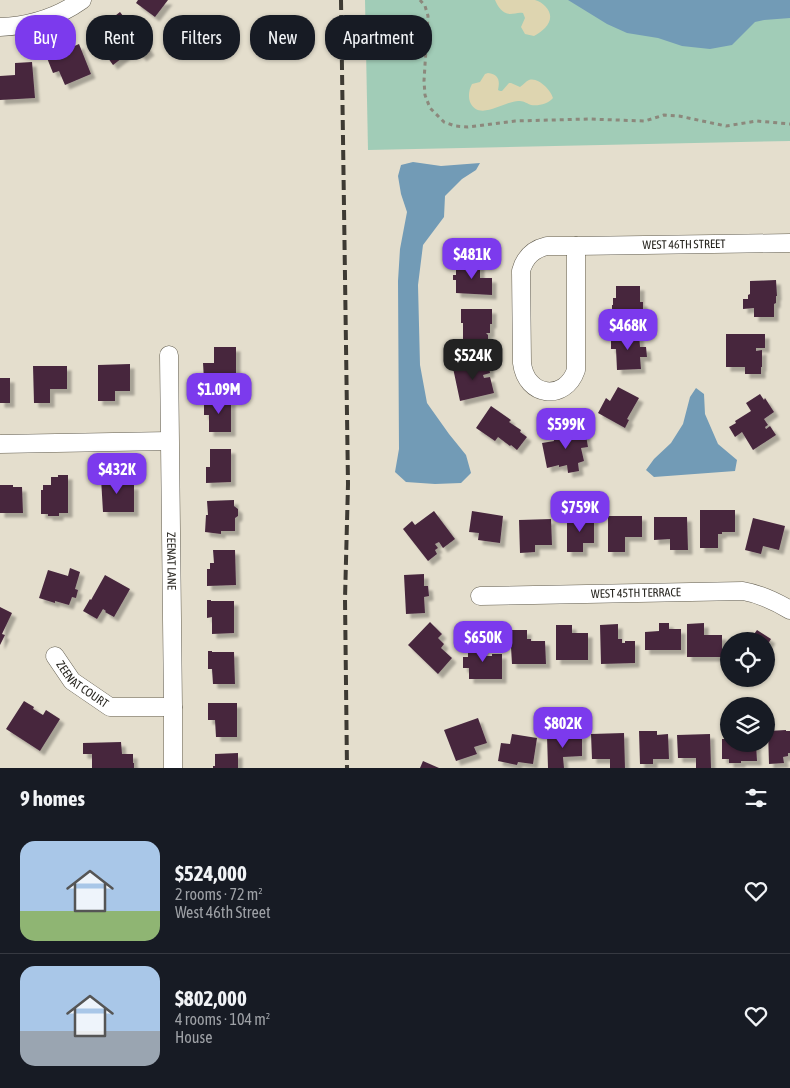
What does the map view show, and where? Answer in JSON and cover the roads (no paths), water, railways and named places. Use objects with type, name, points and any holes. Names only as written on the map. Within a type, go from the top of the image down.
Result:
[{"type":"street","points":[[0,27],[33,23],[53,16],[82,0]]},
{"type":"street","name":"WEST 46TH STREET","points":[[576,246],[576,370],[569,383],[560,389],[543,391],[528,381],[523,372],[522,363],[521,271],[528,255],[533,251],[541,247],[576,246],[790,243]]},
{"type":"street","name":"ZEENAT LANE","points":[[169,356],[173,768]]},
{"type":"street","points":[[0,444],[169,441]]},
{"type":"street","name":"WEST 45TH TERRACE","points":[[480,596],[743,591],[772,600],[790,610]]},
{"type":"street","name":"ZEENAT COURT","points":[[55,656],[72,681],[110,707],[173,708]]},
{"type":"water","points":[[568,0],[790,0],[790,18],[755,22],[732,45],[710,49],[682,46],[658,38],[627,33],[607,24]]},
{"type":"water","points":[[413,162],[441,166],[480,163],[476,170],[462,179],[445,196],[444,217],[423,245],[418,285],[420,365],[427,403],[466,455],[471,473],[461,483],[406,482],[395,472],[399,449],[398,281],[400,249],[407,212],[398,176],[401,165]]},
{"type":"water","points":[[696,388],[704,394],[705,414],[718,444],[737,460],[735,471],[654,477],[646,470],[654,459],[671,443],[683,424],[690,397]]},
{"type":"railway","points":[[341,0],[348,484],[345,599],[347,768]]}]
